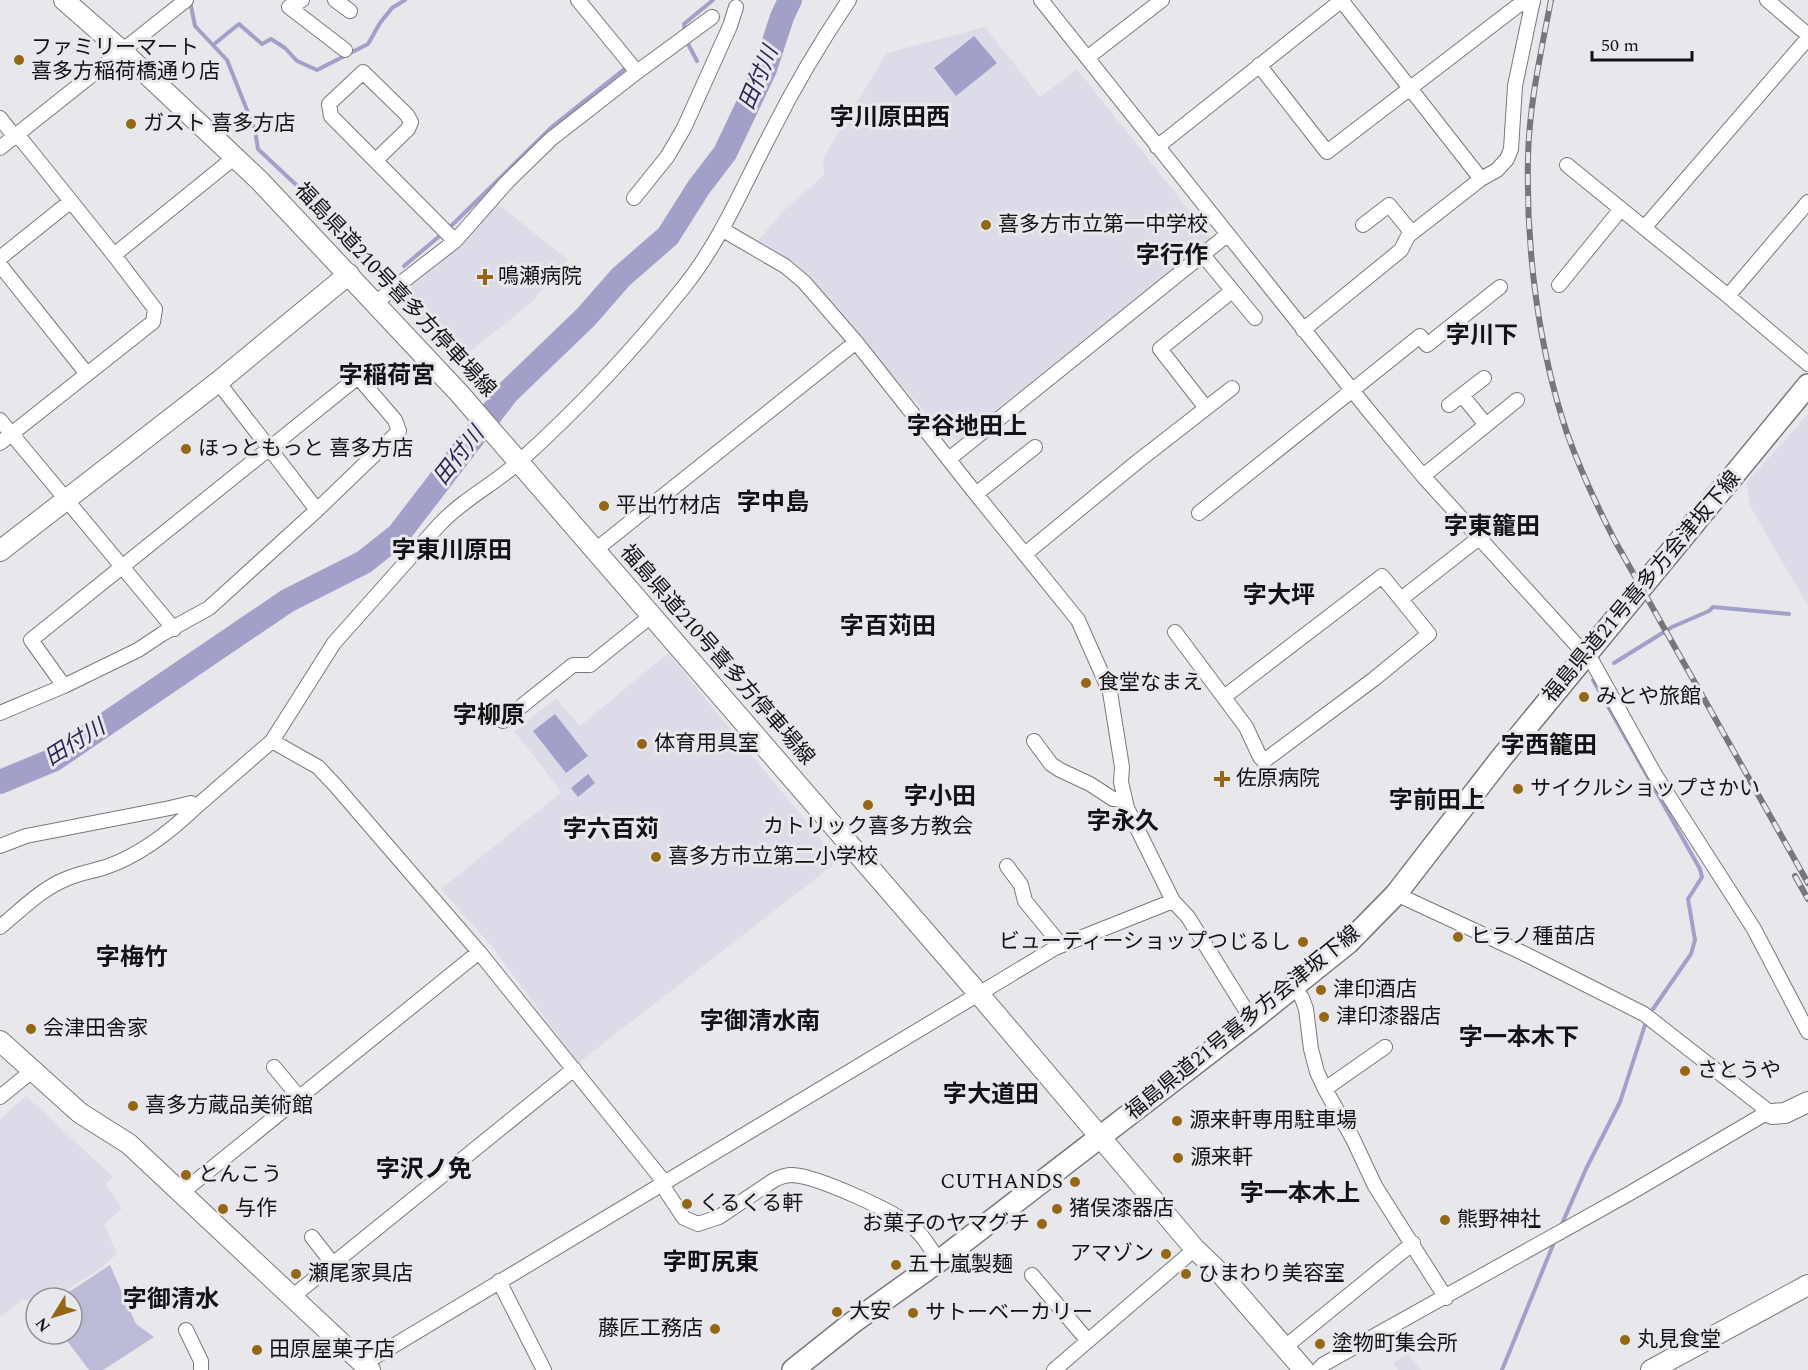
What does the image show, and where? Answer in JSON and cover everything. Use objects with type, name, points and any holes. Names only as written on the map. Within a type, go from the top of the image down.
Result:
[{"type":"main road","name":"福島県道210号喜多方停車場線","points":[[64,0],[235,157],[349,274],[459,393],[978,993],[1195,1249],[1221,1274],[1304,1370]]},
{"type":"main road","points":[[0,551],[218,382],[349,274]]},
{"type":"main road","name":"福島県道21号喜多方会津坂下線","points":[[793,1370],[852,1323],[939,1261],[1252,1020],[1348,943],[1396,894],[1459,810],[1808,385]]},
{"type":"main road","points":[[0,1041],[80,1113],[129,1144],[367,1367]]},
{"type":"main road","points":[[1770,1113],[1785,1113],[1808,1102]]},
{"type":"main road","points":[[1651,1370],[1808,1286]]},
{"type":"street","points":[[0,148],[186,0]]},
{"type":"street","points":[[302,0],[289,7],[345,50]]},
{"type":"street","points":[[335,0],[350,11]]},
{"type":"street","points":[[578,0],[637,72]]},
{"type":"street","points":[[0,927],[36,897],[56,884],[67,878],[107,867],[152,843],[176,826],[272,741],[334,643],[448,515],[519,462],[570,416],[627,354],[684,287],[723,230],[799,81],[849,0]]},
{"type":"street","points":[[1041,0],[1303,330],[1423,476],[1593,663],[1659,780],[1754,928],[1808,1032]]},
{"type":"street","points":[[1087,58],[1162,0]]},
{"type":"street","points":[[1157,147],[1342,0],[1481,179]]},
{"type":"street","points":[[1644,228],[1808,36],[1767,0]]},
{"type":"street","points":[[1259,65],[1327,152],[1516,7],[1533,1],[1515,86],[1510,152],[1500,166],[1408,236],[1401,250],[1303,330]]},
{"type":"street","points":[[634,198],[667,157],[684,128],[730,26],[736,7]]},
{"type":"street","points":[[375,303],[455,242],[507,182],[551,139],[712,17]]},
{"type":"street","points":[[375,160],[408,129],[411,122],[407,115],[363,72],[329,104],[332,117],[455,242]]},
{"type":"street","points":[[0,118],[71,201],[154,309],[153,322],[0,443]]},
{"type":"street","points":[[114,255],[235,157]]},
{"type":"street","points":[[1567,165],[1808,364]]},
{"type":"street","points":[[0,258],[71,201]]},
{"type":"street","points":[[1728,296],[1808,202]]},
{"type":"street","points":[[1363,225],[1389,205],[1412,233]]},
{"type":"street","points":[[1559,285],[1622,209]]},
{"type":"street","points":[[723,230],[785,266],[804,282],[856,342],[1083,628],[1110,692],[1122,767],[1121,782],[1139,833],[1173,902],[1188,917],[1252,1020]]},
{"type":"street","points":[[949,459],[1227,235]]},
{"type":"street","points":[[1203,255],[1255,318]]},
{"type":"street","points":[[0,265],[87,374]]},
{"type":"street","points":[[1199,513],[1420,336],[1428,345],[1500,287]]},
{"type":"street","points":[[1206,408],[1160,349],[1232,291]]},
{"type":"street","points":[[594,550],[856,342]]},
{"type":"street","points":[[0,713],[64,686],[138,651],[217,602],[317,510],[399,431],[395,420],[358,376],[31,640],[64,686]]},
{"type":"street","points":[[1449,405],[1484,378]]},
{"type":"street","points":[[218,382],[317,510]]},
{"type":"street","points":[[1025,554],[1232,388]]},
{"type":"street","points":[[1462,395],[1486,425]]},
{"type":"street","points":[[1423,476],[1517,400]]},
{"type":"street","points":[[0,420],[174,629]]},
{"type":"street","points":[[976,494],[1035,447]]},
{"type":"street","points":[[1401,599],[1479,538]]},
{"type":"street","points":[[1175,632],[1246,727],[1264,761],[1374,679],[1429,634],[1382,576],[1224,697]]},
{"type":"street","points":[[503,721],[573,665],[590,665],[651,616]]},
{"type":"street","points":[[272,741],[318,767],[479,952],[665,1183],[666,1191],[684,1218],[698,1224],[718,1217],[774,1180],[785,1175],[794,1175],[821,1182],[878,1206],[903,1220],[919,1233],[939,1261]]},
{"type":"street","points":[[1034,741],[1051,764],[1060,770],[1090,784],[1113,799],[1125,798]]},
{"type":"street","points":[[0,846],[26,836],[185,804],[191,803],[197,806]]},
{"type":"street","points":[[1007,866],[1021,885],[1026,901],[1061,945]]},
{"type":"street","points":[[1318,1370],[1324,1364],[1446,1298],[1770,1113],[1644,1014],[1396,894]]},
{"type":"street","points":[[367,1367],[499,1281],[1061,945],[1173,902]]},
{"type":"street","points":[[180,1194],[479,952]]},
{"type":"street","points":[[1294,987],[1306,1009],[1311,1049],[1317,1072],[1325,1089],[1353,1139],[1375,1186],[1446,1298]]},
{"type":"street","points":[[1325,1089],[1385,1047]]},
{"type":"street","points":[[274,1067],[299,1097]]},
{"type":"street","points":[[292,1297],[574,1070]]},
{"type":"street","points":[[0,1097],[32,1071]]},
{"type":"street","points":[[312,1237],[333,1264]]},
{"type":"street","points":[[1285,1347],[1413,1243]]},
{"type":"street","points":[[1054,1370],[1195,1249]]},
{"type":"street","points":[[1032,1275],[1088,1341]]},
{"type":"street","points":[[499,1281],[544,1370]]},
{"type":"street","points":[[186,1330],[201,1361],[201,1370]]},
{"type":"shaded area","name":"喜多方市立第一中学校","points":[[985,27],[1040,97],[1077,69],[1211,238],[959,440],[947,438],[796,263],[758,241],[782,212],[824,175],[823,158],[887,53]]},
{"type":"shaded area","points":[[974,36],[997,63],[956,96],[934,68]]},
{"type":"shaded area","name":"鳴瀬病院","points":[[498,204],[568,260],[531,303],[458,361],[396,294],[474,228]]},
{"type":"shaded area","points":[[1808,414],[1808,606],[1751,508],[1746,483]]},
{"type":"shaded area","name":"喜多方市立第二小学校","points":[[668,653],[828,848],[832,866],[578,1063],[493,948],[441,889],[562,792],[514,731],[556,699],[580,726]]},
{"type":"shaded area","points":[[555,714],[588,756],[566,773],[533,731]]},
{"type":"shaded area","points":[[588,774],[595,783],[578,797],[571,788]]},
{"type":"shaded area","points":[[26,1096],[113,1177],[106,1184],[122,1209],[104,1224],[117,1254],[101,1268],[73,1286],[24,1286],[24,1299],[0,1317],[0,1119]]},
{"type":"shaded area","points":[[110,1265],[136,1324],[154,1337],[103,1370],[89,1370],[71,1346],[84,1346],[84,1286],[78,1286]]},
{"type":"shaded area","points":[[1407,1353],[1421,1370],[1398,1370],[1393,1364]]},
{"type":"waterway","points":[[213,45],[239,24],[262,44],[271,39],[285,48],[297,61],[317,70],[368,44],[392,8],[405,0]]},
{"type":"waterway","points":[[685,33],[684,24],[713,0]]},
{"type":"waterway","name":"田付川","points":[[0,782],[53,760],[287,601],[364,562],[398,535],[508,392],[586,317],[621,277],[668,236],[699,187],[725,153],[765,69],[790,0]]},
{"type":"waterway","points":[[190,1],[195,26],[227,60],[255,130],[258,149],[308,196]]},
{"type":"waterway","points":[[686,40],[697,61]]},
{"type":"waterway","points":[[448,229],[553,126],[627,67],[625,64]]},
{"type":"waterway","points":[[404,266],[442,234]]},
{"type":"waterway","points":[[1614,663],[1672,627],[1709,611],[1713,607],[1789,614]]},
{"type":"waterway","points":[[1595,677],[1593,680],[1700,869],[1702,877],[1688,899],[1695,940],[1691,954],[1653,1009]]},
{"type":"waterway","points":[[1561,1226],[1586,1169],[1620,1102],[1645,1025]]},
{"type":"waterway","points":[[1502,1370],[1553,1245]]},
{"type":"railway","points":[[1551,0],[1531,118],[1528,192],[1536,297],[1541,332],[1557,400],[1577,461],[1615,541],[1808,883]]},
{"type":"railway","points":[[1795,876],[1808,899]]},
{"type":"place","name":"ファミリーマート 喜多方稲荷橋通り店","points":[[19,60]]},
{"type":"place","name":"ガスト 喜多方店","points":[[131,124]]},
{"type":"place","name":"喜多方市立第一中学校","points":[[986,225]]},
{"type":"place","name":"鳴瀬病院","points":[[485,277]]},
{"type":"place","name":"ほっともっと 喜多方店","points":[[186,449]]},
{"type":"place","name":"平出竹材店","points":[[604,506]]},
{"type":"place","name":"食堂なまえ","points":[[1086,683]]},
{"type":"place","name":"みとや旅館","points":[[1584,697]]},
{"type":"place","name":"体育用具室","points":[[642,744]]},
{"type":"place","name":"佐原病院","points":[[1222,779]]},
{"type":"place","name":"サイクルショップさかい","points":[[1518,789]]},
{"type":"place","name":"カトリック喜多方教会","points":[[868,805]]},
{"type":"place","name":"喜多方市立第二小学校","points":[[656,857]]},
{"type":"place","name":"ヒラノ種苗店","points":[[1458,937]]},
{"type":"place","name":"ビューティーショップつじるし","points":[[1303,942]]},
{"type":"place","name":"津印酒店","points":[[1321,990]]},
{"type":"place","name":"津印漆器店","points":[[1324,1017]]},
{"type":"place","name":"会津田舎家","points":[[31,1029]]},
{"type":"place","name":"さとうや","points":[[1685,1071]]},
{"type":"place","name":"喜多方蔵品美術館","points":[[133,1106]]},
{"type":"place","name":"源来軒専用駐車場","points":[[1177,1121]]},
{"type":"place","name":"源来軒","points":[[1178,1158]]},
{"type":"place","name":"とんこう","points":[[186,1175]]},
{"type":"place","name":"CUTHANDS","points":[[1075,1182]]},
{"type":"place","name":"くるくる軒","points":[[687,1204]]},
{"type":"place","name":"与作","points":[[223,1209]]},
{"type":"place","name":"猪俣漆器店","points":[[1057,1209]]},
{"type":"place","name":"熊野神社","points":[[1445,1220]]},
{"type":"place","name":"お菓子のヤマグチ","points":[[1042,1224]]},
{"type":"place","name":"アマゾン","points":[[1166,1254]]},
{"type":"place","name":"五十嵐製麺","points":[[896,1265]]},
{"type":"place","name":"瀬尾家具店","points":[[296,1274]]},
{"type":"place","name":"ひまわり美容室","points":[[1186,1274]]},
{"type":"place","name":"大安","points":[[837,1312]]},
{"type":"place","name":"サトーベーカリー","points":[[913,1313]]},
{"type":"place","name":"藤匠工務店","points":[[715,1329]]},
{"type":"place","name":"丸見食堂","points":[[1625,1340]]},
{"type":"place","name":"塗物町集会所","points":[[1320,1344]]},
{"type":"place","name":"田原屋菓子店","points":[[257,1350]]},
{"type":"district","name":"字川原田西","points":[[890,118]]},
{"type":"district","name":"字行作","points":[[1172,256]]},
{"type":"district","name":"字川下","points":[[1482,336]]},
{"type":"district","name":"字稲荷宮","points":[[387,376]]},
{"type":"district","name":"字谷地田上","points":[[967,427]]},
{"type":"district","name":"字中島","points":[[773,503]]},
{"type":"district","name":"字東籠田","points":[[1492,527]]},
{"type":"district","name":"字東川原田","points":[[452,551]]},
{"type":"district","name":"字大坪","points":[[1279,596]]},
{"type":"district","name":"字百苅田","points":[[888,627]]},
{"type":"district","name":"字柳原","points":[[489,716]]},
{"type":"district","name":"字西籠田","points":[[1549,746]]},
{"type":"district","name":"字小田","points":[[940,797]]},
{"type":"district","name":"字前田上","points":[[1437,801]]},
{"type":"district","name":"字永久","points":[[1123,822]]},
{"type":"district","name":"字六百苅","points":[[611,830]]},
{"type":"district","name":"字梅竹","points":[[132,958]]},
{"type":"district","name":"字御清水南","points":[[760,1022]]},
{"type":"district","name":"字一本木下","points":[[1519,1038]]},
{"type":"district","name":"字大道田","points":[[991,1095]]},
{"type":"district","name":"字沢ノ免","points":[[424,1170]]},
{"type":"district","name":"字一本木上","points":[[1300,1194]]},
{"type":"district","name":"字町尻東","points":[[711,1263]]},
{"type":"district","name":"字御清水","points":[[171,1300]]}]
